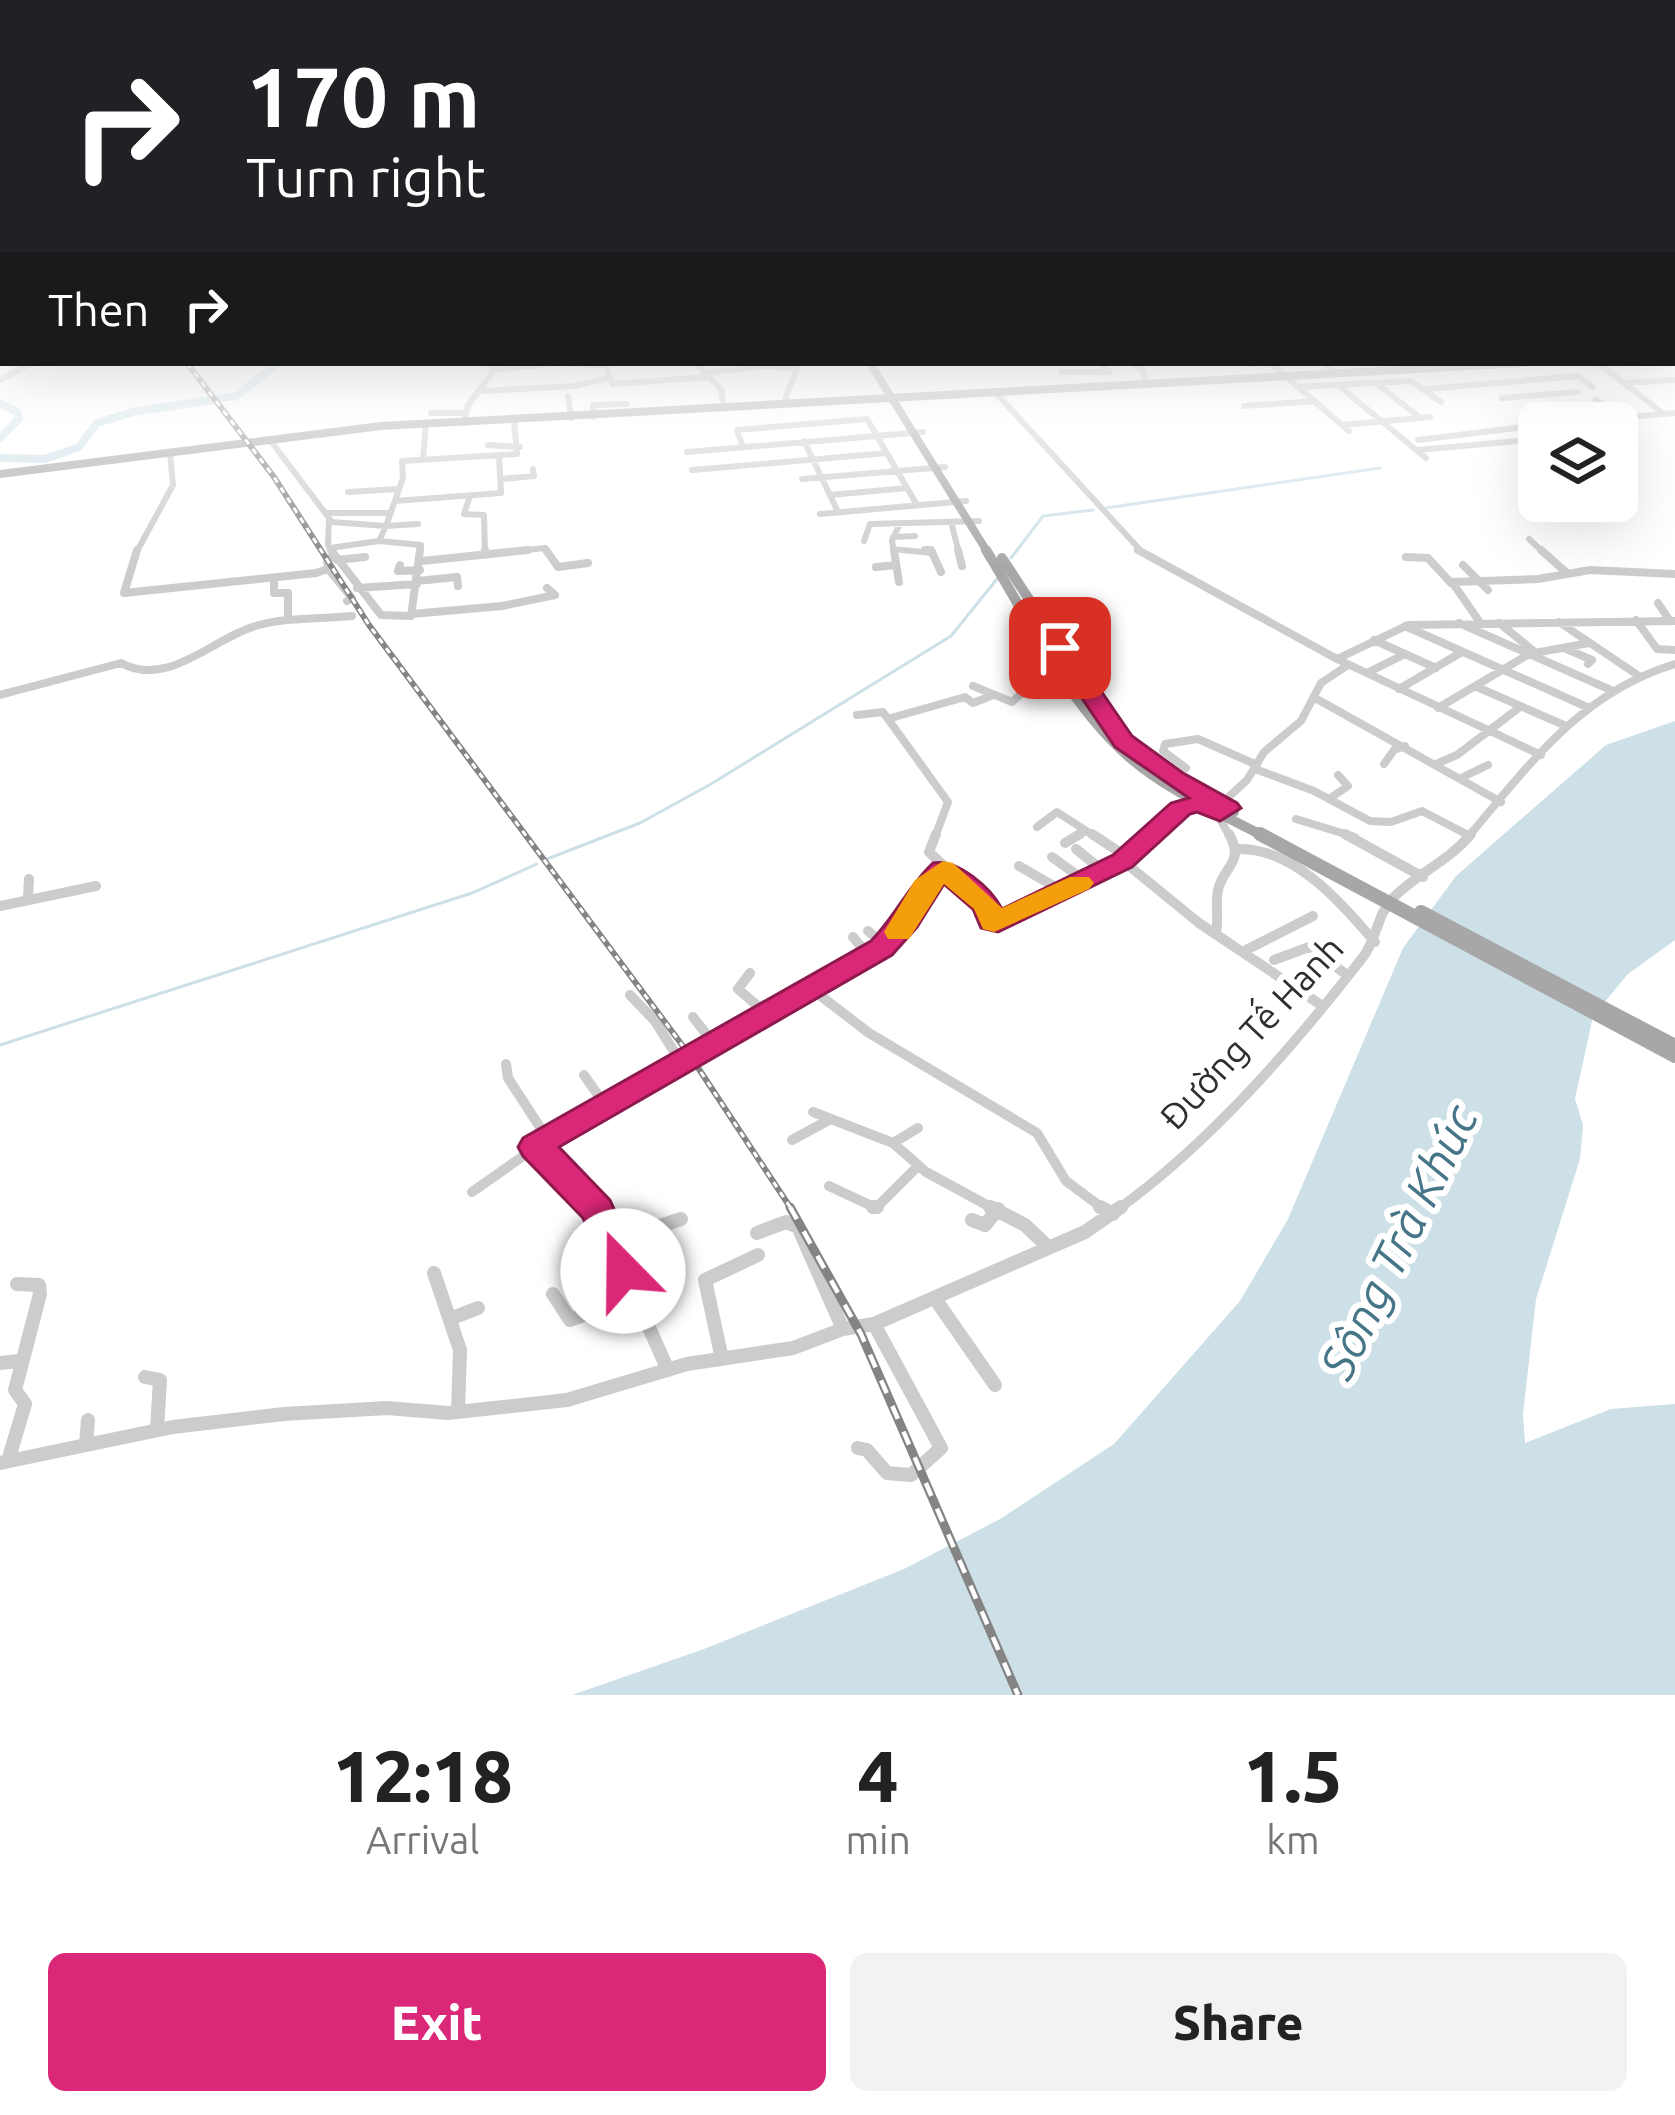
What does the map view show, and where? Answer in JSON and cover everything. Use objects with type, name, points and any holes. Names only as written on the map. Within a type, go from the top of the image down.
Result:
[{"type":"main road","points":[[0,474],[465,418],[514,421],[648,413]]},
{"type":"main road","points":[[906,413],[1019,592],[1117,734],[1154,766],[1675,1056]]},
{"type":"main road","points":[[1019,592],[1057,662],[1114,745],[1201,803],[1223,808]]},
{"type":"main road","points":[[1418,915],[1675,1046]]},
{"type":"street","points":[[431,413],[465,418],[468,413]]},
{"type":"street","points":[[570,413],[571,418]]},
{"type":"street","points":[[1014,413],[1136,549],[1348,665],[1541,754]]},
{"type":"street","points":[[1329,413],[1346,428],[1425,417],[1419,413]]},
{"type":"street","points":[[1372,413],[1426,458]]},
{"type":"street","points":[[743,447],[736,430],[867,419],[917,505]]},
{"type":"street","points":[[380,541],[395,501],[402,461],[519,453],[514,421]]},
{"type":"street","points":[[423,458],[426,424]]},
{"type":"street","points":[[1418,440],[1518,424]]},
{"type":"street","points":[[797,425],[838,512]]},
{"type":"street","points":[[687,452],[918,433]]},
{"type":"street","points":[[270,440],[337,524],[418,524]]},
{"type":"street","points":[[1417,450],[1518,441]]},
{"type":"street","points":[[488,445],[520,447]]},
{"type":"street","points":[[170,453],[176,468],[175,485],[145,530],[125,594],[190,584],[231,586],[328,569]]},
{"type":"street","points":[[692,470],[887,453]]},
{"type":"street","points":[[395,501],[501,493],[499,455]]},
{"type":"street","points":[[802,479],[940,467]]},
{"type":"street","points":[[501,479],[534,476],[532,469]]},
{"type":"street","points":[[347,491],[398,488]]},
{"type":"street","points":[[830,495],[907,488]]},
{"type":"street","points":[[470,496],[464,514],[484,515],[485,555]]},
{"type":"street","points":[[820,514],[962,501]]},
{"type":"street","points":[[328,516],[391,513]]},
{"type":"street","points":[[328,516],[334,555],[381,615],[403,619],[412,614],[487,608],[555,595],[548,588]]},
{"type":"street","points":[[864,541],[868,524],[975,521]]},
{"type":"street","points":[[951,522],[962,566]]},
{"type":"street","points":[[899,582],[893,537],[900,524]]},
{"type":"street","points":[[893,537],[915,536]]},
{"type":"street","points":[[1529,539],[1567,573]]},
{"type":"street","points":[[347,601],[352,598],[328,569],[327,559],[380,541],[418,543],[421,566],[412,614]]},
{"type":"street","points":[[400,565],[398,571],[485,555],[521,557],[546,549],[557,567],[588,563]]},
{"type":"street","points":[[893,549],[931,550],[941,572]]},
{"type":"street","points":[[334,555],[365,557]]},
{"type":"street","points":[[1406,557],[1427,558],[1479,621]]},
{"type":"street","points":[[876,567],[896,565]]},
{"type":"street","points":[[1463,565],[1488,590]]},
{"type":"street","points":[[231,586],[235,573]]},
{"type":"street","points":[[1451,583],[1567,573],[1675,574]]},
{"type":"street","points":[[1639,574],[1645,586]]},
{"type":"street","points":[[168,590],[174,576]]},
{"type":"street","points":[[355,585],[457,577],[458,586]]},
{"type":"street","points":[[274,578],[274,593],[288,593],[288,619]]},
{"type":"street","points":[[355,585],[367,578]]},
{"type":"street","points":[[126,581],[140,579]]},
{"type":"street","points":[[147,593],[153,580]]},
{"type":"street","points":[[1658,603],[1672,621]]},
{"type":"street","points":[[1612,608],[1618,620]]},
{"type":"street","points":[[249,614],[258,625]]},
{"type":"street","points":[[0,695],[124,662],[136,671],[166,669],[258,625],[352,616]]},
{"type":"street","points":[[1636,620],[1657,650],[1675,650]]},
{"type":"street","points":[[1337,659],[1405,626],[1455,621],[1672,621]]},
{"type":"street","points":[[1455,621],[1613,691]]},
{"type":"street","points":[[1557,621],[1640,676]]},
{"type":"street","points":[[1498,623],[1532,653]]},
{"type":"street","points":[[1405,626],[1584,705]]},
{"type":"street","points":[[1374,640],[1436,668]]},
{"type":"street","points":[[1438,708],[1508,672],[1532,653],[1589,643]]},
{"type":"street","points":[[1562,648],[1592,660],[1588,664]]},
{"type":"street","points":[[1399,689],[1462,652]]},
{"type":"street","points":[[1367,674],[1406,654]]},
{"type":"street","points":[[973,686],[1016,701],[1057,662]]},
{"type":"street","points":[[1391,900],[1442,866],[1584,705],[1675,664]]},
{"type":"street","points":[[1216,932],[1221,917],[1216,892],[1219,880],[1234,868],[1237,849],[1223,808],[1274,741],[1301,721],[1321,683],[1348,665]]},
{"type":"street","points":[[2,681],[14,691]]},
{"type":"street","points":[[1478,687],[1567,726]]},
{"type":"street","points":[[891,718],[964,697],[973,703],[991,696]]},
{"type":"street","points":[[1316,698],[1501,802]]},
{"type":"street","points":[[1430,779],[1520,706]]},
{"type":"street","points":[[857,715],[883,712],[891,718],[913,757],[948,802],[929,851],[986,905],[994,923],[1125,859],[1180,808],[1201,803]]},
{"type":"street","points":[[1365,740],[1379,734]]},
{"type":"street","points":[[1186,768],[1163,751],[1165,744],[1198,739],[1363,818],[1391,822],[1424,811],[1470,836]]},
{"type":"street","points":[[1384,764],[1394,750],[1405,746]]},
{"type":"street","points":[[1463,777],[1489,765]]},
{"type":"street","points":[[1329,799],[1348,786],[1338,775]]},
{"type":"street","points":[[1036,827],[1058,812],[1125,859],[1199,923],[1321,1005]]},
{"type":"street","points":[[1357,838],[1363,818]]},
{"type":"street","points":[[1296,819],[1357,838],[1423,877]]},
{"type":"street","points":[[1086,831],[1071,846],[1103,871]]},
{"type":"street","points":[[1237,849],[1251,848],[1310,878],[1375,942]]},
{"type":"street","points":[[1052,856],[1084,880]]},
{"type":"street","points":[[1019,866],[1064,892]]},
{"type":"street","points":[[472,1192],[541,1142],[869,956],[907,921],[932,878],[943,869]]},
{"type":"street","points":[[918,871],[932,878]]},
{"type":"street","points":[[28,879],[28,897]]},
{"type":"street","points":[[0,906],[96,886]]},
{"type":"street","name":"Đường Tế Hanh","points":[[4,1462],[157,1430],[324,1410],[458,1412],[567,1400],[668,1370],[793,1348],[936,1300],[1112,1214],[1245,1092],[1375,942],[1391,900]]},
{"type":"street","points":[[1242,952],[1312,916]]},
{"type":"street","points":[[868,931],[885,945]]},
{"type":"street","points":[[853,937],[869,956]]},
{"type":"street","points":[[1274,960],[1310,947],[1347,975]]},
{"type":"street","points":[[749,973],[737,987],[767,1015]]},
{"type":"street","points":[[812,991],[869,1033],[1037,1133],[1045,1156],[1069,1189],[1112,1214]]},
{"type":"street","points":[[630,995],[655,1021],[681,1057],[679,1062]]},
{"type":"street","points":[[693,1017],[710,1039],[718,1041]]},
{"type":"street","points":[[506,1064],[508,1078],[541,1142],[598,1210],[615,1241],[633,1297],[668,1370]]},
{"type":"street","points":[[584,1075],[605,1105]]},
{"type":"street","points":[[813,1112],[893,1143],[918,1166],[998,1209],[1049,1248]]},
{"type":"street","points":[[792,1140],[830,1119]]},
{"type":"street","points":[[893,1143],[918,1128]]},
{"type":"street","points":[[829,1186],[878,1208],[918,1166]]},
{"type":"street","points":[[972,1220],[985,1225],[998,1209]]},
{"type":"street","points":[[615,1241],[682,1219]]},
{"type":"street","points":[[757,1233],[787,1222],[797,1227],[843,1329]]},
{"type":"street","points":[[722,1359],[705,1280],[758,1255]]},
{"type":"street","points":[[434,1273],[460,1350],[458,1412]]},
{"type":"street","points":[[4,1462],[25,1404],[8,1394],[43,1297],[39,1285],[17,1284]]},
{"type":"street","points":[[553,1294],[570,1320],[633,1297]]},
{"type":"street","points":[[936,1300],[995,1385]]},
{"type":"street","points":[[452,1318],[478,1308]]},
{"type":"street","points":[[858,1448],[867,1450],[887,1473],[911,1475],[940,1448],[870,1325]]},
{"type":"street","points":[[0,1363],[19,1361]]},
{"type":"street","points":[[145,1377],[160,1380],[157,1430]]},
{"type":"street","points":[[86,1444],[88,1420]]},
{"type":"water","name":"Sông Trà Khúc","points":[[1675,721],[1675,940],[1628,974],[1593,1016],[1575,1099],[1583,1125],[1580,1159],[1536,1299],[1523,1414],[1525,1443],[1611,1409],[1675,1404],[1675,1695],[572,1695],[704,1649],[904,1569],[1000,1519],[1114,1444],[1240,1301],[1288,1219],[1403,948],[1456,876],[1606,745]]},
{"type":"waterway","points":[[0,438],[19,419],[17,413]]},
{"type":"waterway","points":[[0,458],[45,459],[79,447],[97,423],[129,413]]},
{"type":"waterway","points":[[1106,508],[1380,468]]},
{"type":"waterway","points":[[1011,558],[1043,516],[1093,510]]},
{"type":"waterway","points":[[547,859],[640,823],[711,784],[951,636],[997,579]]},
{"type":"waterway","points":[[0,1045],[472,893],[537,864]]},
{"type":"railway","points":[[225,413],[274,477],[369,625],[691,1057],[792,1210]]},
{"type":"railway","points":[[790,1207],[861,1334],[1018,1695]]},
{"type":"slow traffic","points":[[899,932],[925,886],[943,869],[986,905],[994,923],[1079,883]]},
{"type":"route","points":[[623,1271],[615,1241],[598,1210],[541,1156],[536,1147],[547,1138],[881,948],[894,938],[925,886],[943,869],[986,905],[994,923],[1123,861],[1180,808],[1201,803],[1220,813],[1228,808],[1174,778],[1124,741],[1101,714],[1060,648]]}]
